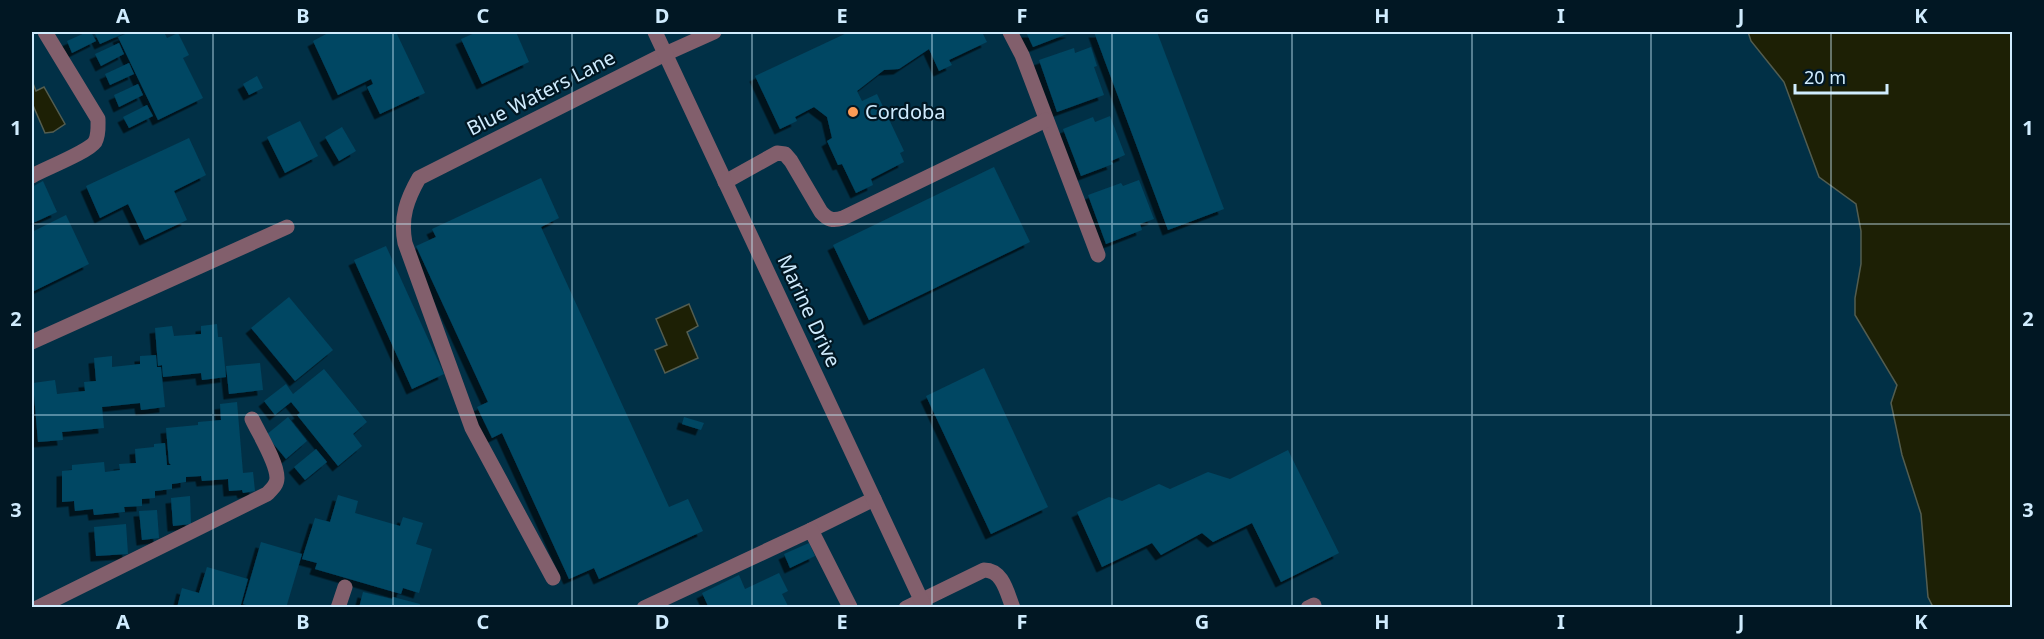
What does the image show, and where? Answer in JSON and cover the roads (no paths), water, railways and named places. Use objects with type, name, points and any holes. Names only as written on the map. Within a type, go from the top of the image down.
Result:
[{"type":"street","points":[[32,176],[86,149],[95,143],[98,132],[98,119],[45,32]]},
{"type":"street","name":"Marine Drive","points":[[655,32],[923,604]]},
{"type":"street","name":"Blue Waters Lane","points":[[553,578],[472,428],[405,243],[402,229],[408,197],[419,178],[665,54],[714,32]]},
{"type":"street","points":[[1010,32],[1022,55],[1098,255]]},
{"type":"street","points":[[725,182],[777,153],[785,154],[821,212],[834,221],[1046,120]]},
{"type":"street","points":[[32,342],[287,226]]},
{"type":"street","points":[[38,608],[267,494],[275,486],[277,478],[252,419]]},
{"type":"street","points":[[644,608],[874,499]]},
{"type":"street","points":[[811,530],[850,607]]},
{"type":"street","points":[[906,608],[923,604],[984,570],[991,570],[1000,576],[1013,608]]},
{"type":"street","points":[[338,608],[345,587]]},
{"type":"place","name":"Cordoba","points":[[853,112]]}]
